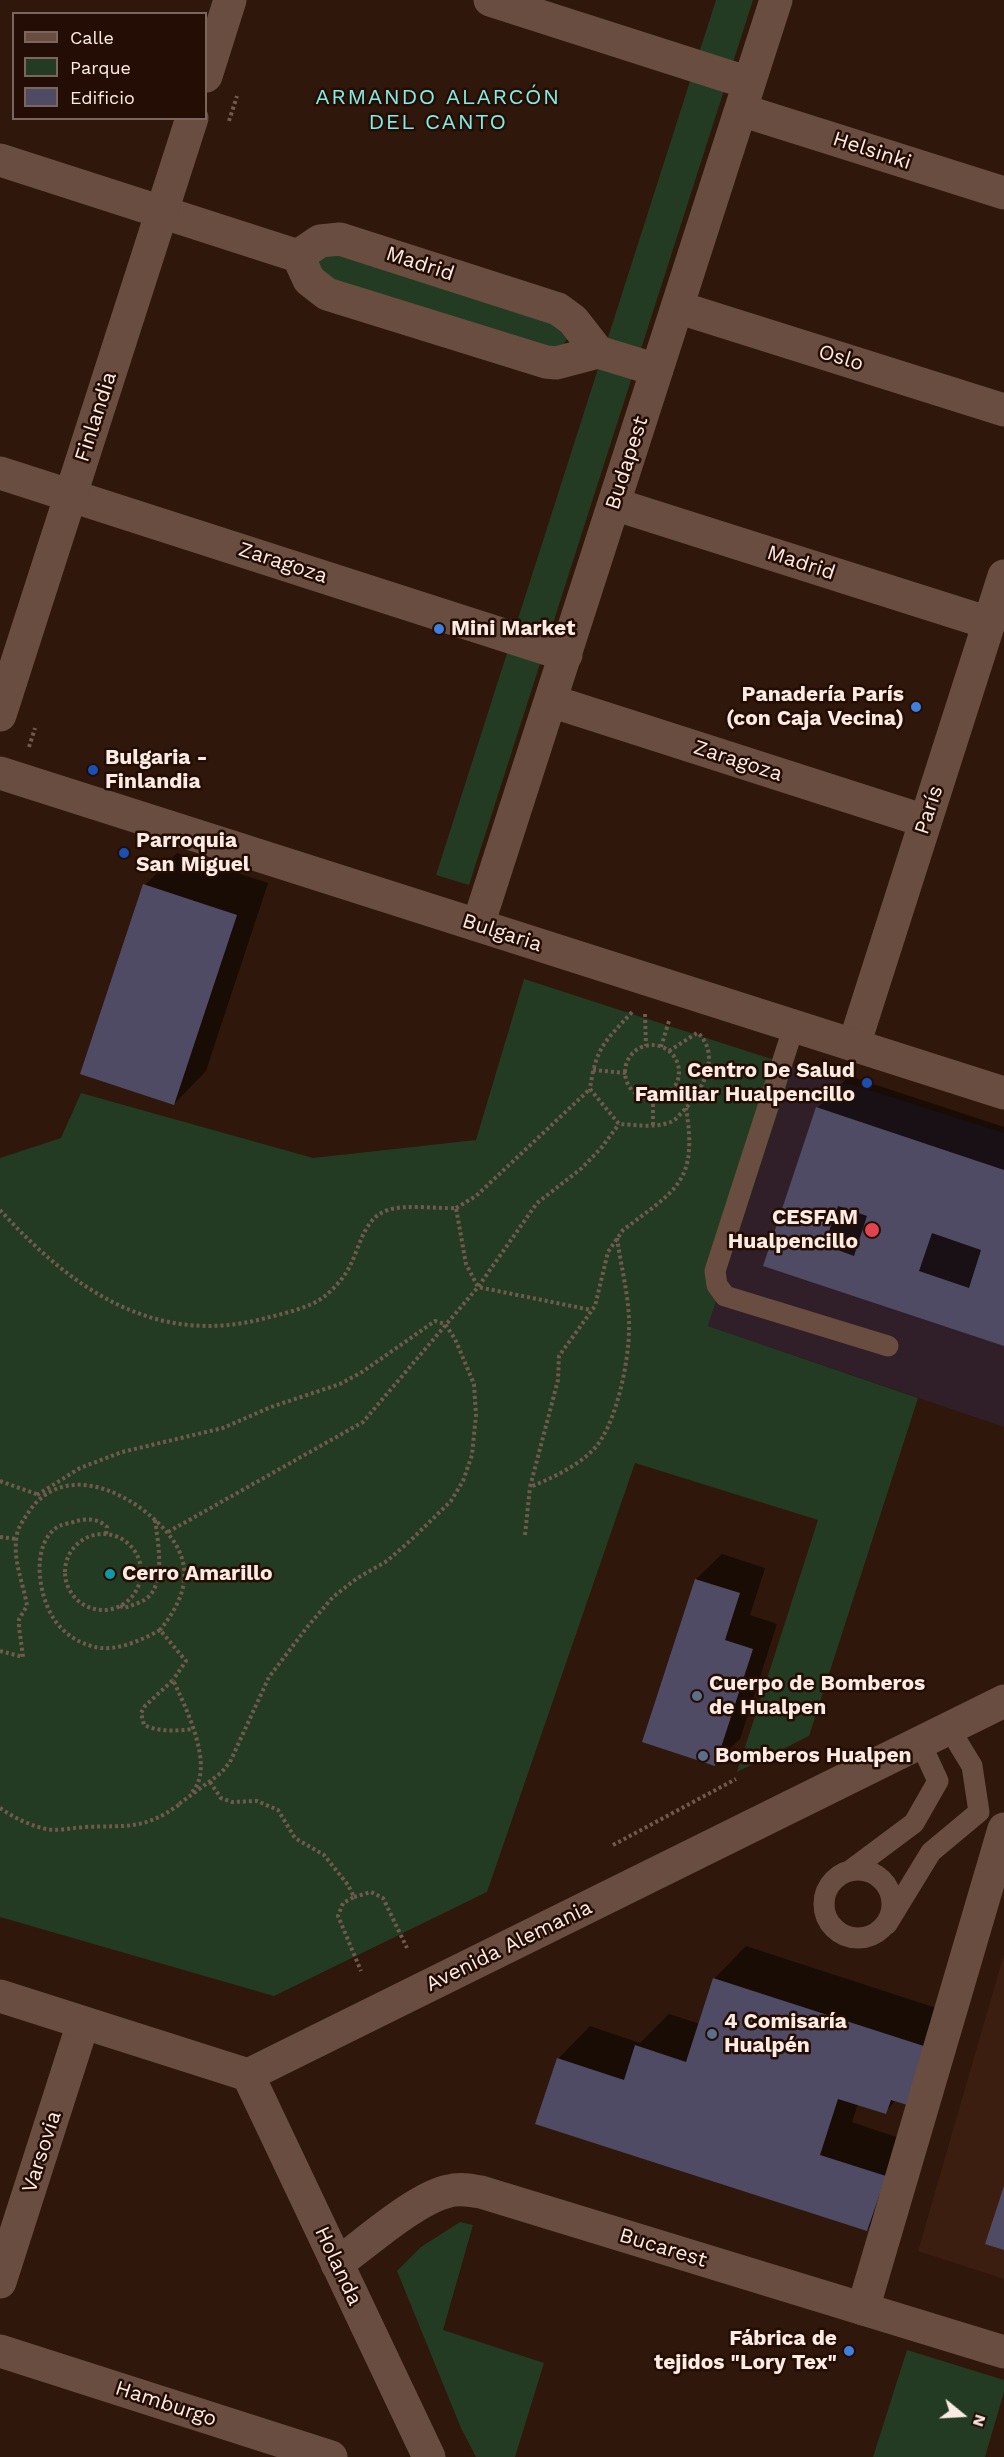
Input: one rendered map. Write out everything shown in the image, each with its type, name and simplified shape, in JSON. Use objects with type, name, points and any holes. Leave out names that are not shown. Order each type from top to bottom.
[{"type":"street","points":[[207,73],[230,0]]},
{"type":"street","name":"Helsinki","points":[[490,0],[1004,193]]},
{"type":"street","name":"Budapest","points":[[478,925],[776,0]]},
{"type":"street","name":"Finlandia","points":[[0,715],[191,120]]},
{"type":"street","points":[[0,160],[298,256],[309,280],[327,294],[546,362],[556,363],[598,352],[657,369]]},
{"type":"street","name":"Madrid","points":[[298,256],[320,241],[340,238],[558,309],[573,320],[598,352]]},
{"type":"street","name":"Oslo","points":[[677,307],[1004,410]]},
{"type":"street","name":"Zaragoza","points":[[0,473],[566,655]]},
{"type":"street","name":"Madrid","points":[[614,504],[989,623]]},
{"type":"street","name":"París","points":[[854,1045],[1004,576]]},
{"type":"street","name":"Zaragoza","points":[[551,700],[925,821]]},
{"type":"street","name":"Bulgaria","points":[[0,773],[1004,1093]]},
{"type":"street","name":"Avenida Alemania","points":[[248,2075],[1004,1701]]},
{"type":"street","points":[[863,2309],[1004,1829]]},
{"type":"street","points":[[0,1996],[248,2075]]},
{"type":"street","name":"Varsovia","points":[[0,2282],[11,2210],[83,2023]]},
{"type":"street","name":"Holanda","points":[[248,2075],[429,2457]]},
{"type":"street","name":"Bucarest","points":[[337,2264],[423,2201],[450,2190],[466,2189],[1004,2352]]},
{"type":"street","name":"Hamburgo","points":[[0,2351],[331,2457]]},
{"type":"lane","points":[[794,1026],[715,1271],[717,1285],[725,1296],[888,1346]]},
{"type":"lane","points":[[935,1735],[972,1766],[979,1812],[931,1852],[887,1924],[879,1933],[863,1939],[845,1936],[830,1925],[825,1914],[826,1891],[840,1875],[851,1870],[914,1823],[938,1781],[935,1735]]},
{"type":"lane","points":[[851,1870],[868,1871],[886,1884],[893,1907],[887,1924]]},
{"type":"path","points":[[669,1051],[699,1034],[710,999]]},
{"type":"path","points":[[0,1210],[44,1256],[96,1293],[139,1314],[178,1326],[215,1327],[253,1322],[294,1311],[324,1297],[351,1266],[364,1231],[374,1218],[387,1210],[456,1208],[476,1196],[590,1089],[593,1070],[605,1038],[633,1011],[655,1015]]},
{"type":"path","points":[[645,1012],[646,1046]]},
{"type":"path","points":[[662,1047],[668,1018],[676,1021]]},
{"type":"path","points":[[590,1089],[619,1124],[653,1125],[672,1122],[701,1091],[706,1074],[708,1056],[705,1040],[690,1029]]},
{"type":"path","points":[[646,1046],[662,1047],[669,1051],[679,1067],[677,1084],[666,1096],[653,1099],[634,1093],[626,1073],[629,1059],[635,1052],[646,1046]]},
{"type":"path","points":[[593,1070],[626,1073]]},
{"type":"path","points":[[653,1099],[653,1125]]},
{"type":"path","points":[[525,1535],[530,1487],[558,1380],[558,1356],[591,1310],[602,1283],[608,1252],[617,1238],[623,1230],[672,1192],[681,1179],[690,1155],[691,1139],[686,1108]]},
{"type":"path","points":[[168,1532],[363,1422],[478,1287],[537,1203],[582,1168],[619,1124]]},
{"type":"path","points":[[456,1208],[466,1264],[478,1287]]},
{"type":"path","points":[[530,1487],[559,1474],[592,1452],[602,1440],[612,1416],[624,1368],[629,1328],[617,1238]]},
{"type":"path","points":[[478,1287],[591,1310]]},
{"type":"path","points":[[0,1651],[23,1657],[19,1619],[27,1606],[15,1557],[22,1521],[40,1496],[80,1468],[122,1452],[224,1428],[271,1407],[340,1384],[362,1372],[435,1321],[445,1324],[455,1339],[474,1384],[476,1415],[472,1455],[463,1481],[451,1501],[411,1540],[387,1561],[356,1579],[333,1597],[270,1677],[230,1762],[210,1782],[179,1804]]},
{"type":"path","points":[[0,1481],[40,1496],[67,1485],[90,1485],[128,1498],[168,1532],[182,1553],[184,1585],[175,1611],[160,1630],[123,1645],[95,1647],[65,1632],[53,1618],[40,1583],[40,1560],[45,1541],[59,1526],[86,1518],[107,1527],[106,1534]]},
{"type":"path","points":[[120,1606],[125,1608],[147,1598],[155,1588],[158,1572],[155,1520]]},
{"type":"path","points":[[106,1534],[129,1545],[140,1567],[135,1592],[120,1606],[104,1610],[81,1604],[72,1595],[65,1573],[72,1550],[81,1541],[106,1534]]},
{"type":"path","points":[[0,1537],[17,1539]]},
{"type":"path","points":[[160,1630],[186,1661],[173,1680],[145,1706],[140,1719],[144,1725],[151,1728],[176,1731],[193,1729]]},
{"type":"path","points":[[0,1808],[20,1820],[55,1830],[84,1827],[128,1828],[167,1814],[197,1787],[201,1767],[200,1748],[173,1680]]},
{"type":"path","points":[[613,1845],[736,1779]]},
{"type":"path","points":[[210,1782],[221,1798],[232,1802],[257,1801],[278,1810],[295,1838],[324,1855],[348,1885],[354,1897]]},
{"type":"path","points":[[361,1971],[339,1916],[343,1903],[354,1897],[371,1892],[383,1898],[407,1948]]},
{"type":"shaded area","name":"CESFAM Hualpencillo","points":[[793,1066],[1004,1133],[1004,1427],[708,1326]]},
{"type":"shaded area","points":[[1004,1954],[1004,2279],[918,2251]]},
{"type":"green space","points":[[716,0],[753,0],[469,885],[436,875]]},
{"type":"green space","points":[[328,249],[557,318],[568,337],[562,347],[556,350],[321,276],[316,255]]},
{"type":"green space","name":"Cerro Amarillo","points":[[524,979],[793,1066],[708,1326],[918,1398],[809,1736],[737,1772],[818,1520],[635,1463],[487,1892],[274,1996],[0,1917],[0,1158],[61,1138],[81,1093],[313,1158],[476,1140]]},
{"type":"green space","points":[[460,2222],[473,2225],[443,2330],[544,2363],[515,2457],[476,2457],[461,2428],[397,2271],[421,2247]]},
{"type":"green space","points":[[907,2350],[1004,2380],[1004,2392],[985,2457],[873,2457]]},
{"type":"building","points":[[143,884],[237,915],[174,1105],[80,1074]]},
{"type":"building","points":[[816,1107],[1004,1170],[1004,1346],[763,1266]],"holes":[[[838,1206],[867,1216],[854,1256],[824,1245]],[[932,1233],[981,1250],[969,1288],[919,1271]]]},
{"type":"building","name":"Cuerpo de Bomberos de Hualpen","points":[[695,1579],[740,1593],[725,1640],[753,1649],[715,1766],[642,1742]]},
{"type":"building","points":[[713,1978],[933,2049],[914,2107],[891,2100],[886,2114],[838,2099],[820,2155],[886,2176],[867,2231],[535,2124],[557,2058],[624,2080],[635,2045],[686,2062]]},
{"type":"building","points":[[1004,2186],[1004,2250],[985,2244]]},
{"type":"place","name":"Mini Market","points":[[439,629]]},
{"type":"place","name":"Panadería París (con Caja Vecina)","points":[[916,707]]},
{"type":"place","name":"Bulgaria - Finlandia","points":[[93,770]]},
{"type":"place","name":"Parroquia San Miguel","points":[[124,853]]},
{"type":"place","name":"Centro De Salud Familiar Hualpencillo","points":[[867,1083]]},
{"type":"place","name":"CESFAM Hualpencillo","points":[[872,1230]]},
{"type":"place","name":"Cerro Amarillo","points":[[110,1574]]},
{"type":"place","name":"Cuerpo de Bomberos de Hualpen","points":[[697,1696]]},
{"type":"place","name":"Bomberos Hualpen","points":[[703,1756]]},
{"type":"place","name":"4 Comisaría Hualpén","points":[[712,2034]]},
{"type":"place","name":"Fábrica de tejidos \"Lory Tex\"","points":[[849,2351]]},
{"type":"district","name":"ARMANDO ALARCÓN DEL CANTO","points":[[438,110]]}]
